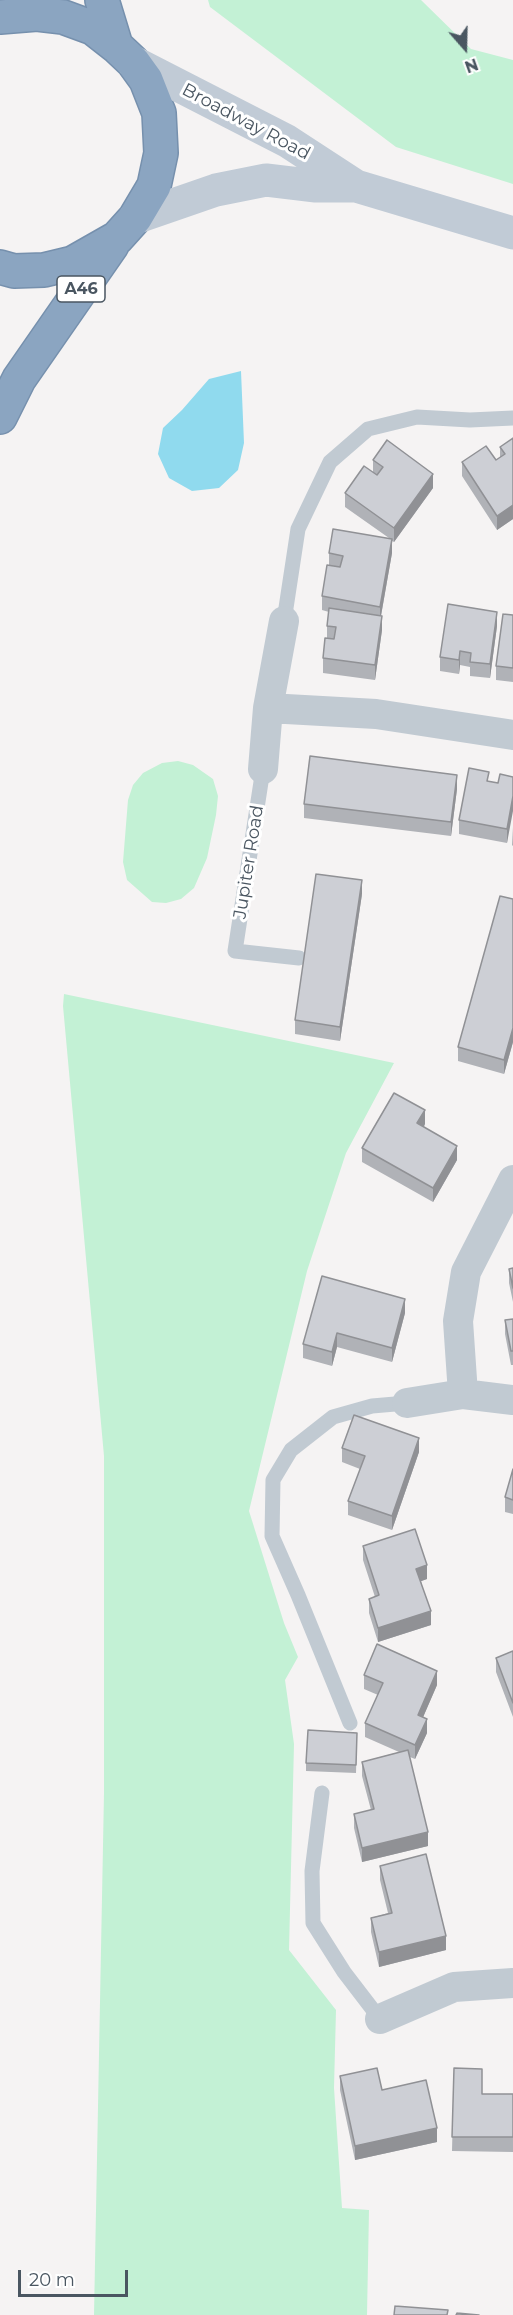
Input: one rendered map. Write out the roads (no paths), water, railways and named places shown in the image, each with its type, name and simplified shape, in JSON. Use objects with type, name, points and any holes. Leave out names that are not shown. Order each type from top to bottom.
[{"type":"highway","points":[[102,0],[124,54]]},
{"type":"highway","points":[[0,17],[38,14],[63,17],[93,28],[124,54],[146,80],[159,113],[162,153],[154,186],[126,228],[73,263],[44,270],[14,271],[0,267]]},
{"type":"highway","name":"A46","points":[[0,417],[19,379],[126,228]]},
{"type":"street","name":"Broadway Road","points":[[124,54],[287,141],[356,186],[513,233]]},
{"type":"street","name":"Broadway Road","points":[[126,228],[216,190],[266,180],[316,186],[356,186]]},
{"type":"street","name":"Jupiter Road","points":[[263,770],[268,708],[284,621]]},
{"type":"street","points":[[268,708],[376,714],[513,735]]},
{"type":"street","points":[[463,1394],[458,1321],[466,1272],[513,1180]]},
{"type":"street","points":[[407,1403],[463,1394],[513,1400]]},
{"type":"street","points":[[380,2019],[454,1987],[513,1983]]},
{"type":"lane","points":[[284,621],[298,529],[330,462],[368,429],[417,417],[470,420],[513,417]]},
{"type":"lane","name":"Jupiter Road","points":[[263,770],[236,951],[299,958]]},
{"type":"lane","points":[[350,1724],[272,1536],[273,1480],[291,1450],[333,1417],[372,1406],[407,1403]]},
{"type":"lane","points":[[322,1793],[312,1871],[313,1923],[344,1972],[380,2019]]},
{"type":"water","points":[[241,371],[244,443],[238,470],[219,488],[192,491],[169,478],[158,454],[163,428],[209,379]]}]
